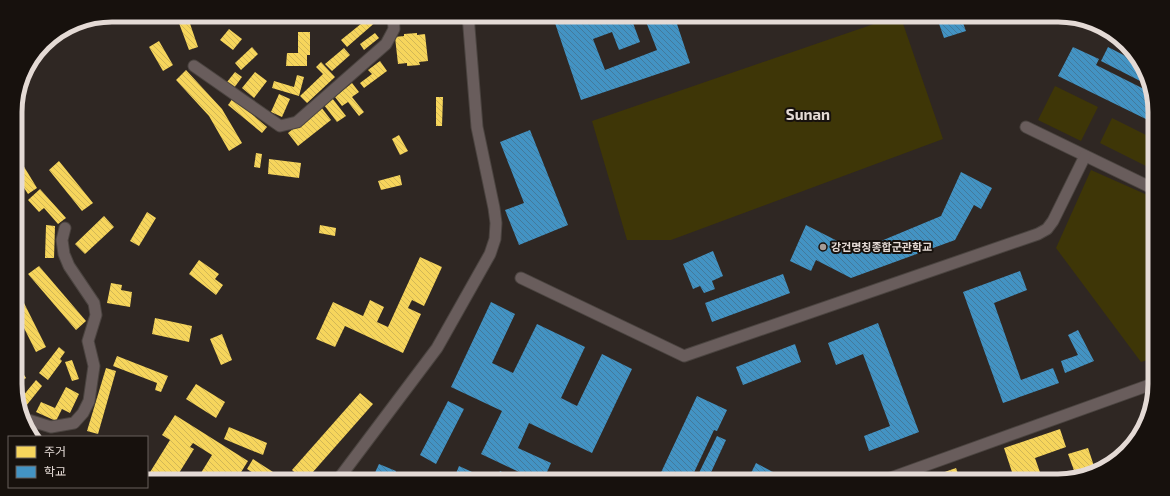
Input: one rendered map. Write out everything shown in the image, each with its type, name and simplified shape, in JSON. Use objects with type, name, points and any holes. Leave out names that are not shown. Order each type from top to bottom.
[{"type":"street","points":[[194,66],[280,126],[298,122],[386,44],[394,29],[394,22]]},
{"type":"street","points":[[342,474],[436,348],[490,254],[495,240],[496,223],[494,208],[477,127],[469,22]]},
{"type":"street","points":[[1026,127],[1148,186]]},
{"type":"street","points":[[521,278],[684,356],[1038,234],[1047,229],[1053,221],[1085,156]]},
{"type":"street","points":[[30,421],[51,427],[74,424],[83,413],[89,401],[94,366],[88,341],[96,315],[94,303],[69,266],[64,254],[62,240],[65,228]]},
{"type":"street","points":[[902,474],[1148,386]]},
{"type":"shaded area","points":[[880,22],[902,22],[943,139],[671,240],[627,240],[592,121]]},
{"type":"shaded area","points":[[1055,86],[1098,107],[1081,141],[1038,120]]},
{"type":"shaded area","points":[[1112,118],[1148,136],[1148,167],[1100,143]]},
{"type":"shaded area","points":[[1091,170],[1148,195],[1148,360],[1141,362],[1056,248]]},
{"type":"building: 주거","points":[[179,22],[189,22],[198,47],[189,50]]},
{"type":"building: 주거","points":[[363,22],[376,22],[347,47],[341,40]]},
{"type":"building: 주거","points":[[229,29],[242,39],[233,50],[220,40]]},
{"type":"building: 주거","points":[[298,32],[310,32],[310,55],[307,55],[307,66],[286,66],[287,53],[298,53]]},
{"type":"building: 주거","points":[[375,33],[379,38],[364,50],[360,44]]},
{"type":"building: 주거","points":[[417,33],[417,35],[425,34],[428,61],[419,62],[420,65],[407,66],[407,63],[398,64],[395,37],[404,36],[404,34]]},
{"type":"building: 주거","points":[[159,41],[173,65],[163,71],[149,47]]},
{"type":"building: 주거","points":[[252,47],[258,54],[241,70],[235,63]]},
{"type":"building: 주거","points":[[344,48],[350,55],[332,71],[325,64]]},
{"type":"building: 주거","points":[[380,61],[387,71],[364,88],[360,83],[372,74],[368,70]]},
{"type":"building: 주거","points":[[321,62],[335,77],[307,103],[300,96],[323,74],[316,67]]},
{"type":"building: 주거","points":[[186,70],[222,109],[242,143],[229,151],[209,116],[176,80]]},
{"type":"building: 주거","points":[[235,72],[242,77],[234,88],[227,82]]},
{"type":"building: 주거","points":[[255,72],[267,81],[254,98],[242,88]]},
{"type":"building: 주거","points":[[297,75],[304,77],[299,96],[272,88],[274,81],[294,87]]},
{"type":"building: 주거","points":[[352,83],[359,92],[352,97],[364,112],[359,116],[348,102],[342,106],[335,97]]},
{"type":"building: 주거","points":[[279,94],[290,99],[282,117],[271,112]]},
{"type":"building: 주거","points":[[436,97],[443,97],[442,126],[436,126]]},
{"type":"building: 주거","points":[[233,98],[267,127],[262,133],[228,105]]},
{"type":"building: 주거","points":[[332,98],[346,116],[337,122],[324,105]]},
{"type":"building: 주거","points":[[321,107],[331,120],[298,146],[288,133]]},
{"type":"building: 주거","points":[[399,135],[408,151],[400,155],[392,139]]},
{"type":"building: 주거","points":[[256,153],[262,154],[260,168],[254,167]]},
{"type":"building: 주거","points":[[269,159],[301,163],[299,178],[268,174]]},
{"type":"building: 주거","points":[[59,161],[93,203],[82,211],[49,170]]},
{"type":"building: 주거","points":[[22,166],[37,188],[28,194],[22,185]]},
{"type":"building: 주거","points":[[400,175],[402,185],[381,190],[378,181]]},
{"type":"building: 주거","points":[[40,189],[66,218],[58,224],[44,208],[39,212],[28,200]]},
{"type":"building: 주거","points":[[147,212],[156,218],[139,246],[130,241]]},
{"type":"building: 주거","points":[[104,216],[114,227],[85,254],[75,244]]},
{"type":"building: 주거","points":[[46,225],[55,226],[54,258],[45,258]]},
{"type":"building: 주거","points":[[320,225],[336,228],[335,236],[319,233]]},
{"type":"building: 주거","points":[[420,257],[442,267],[424,306],[412,300],[408,308],[421,314],[403,353],[345,326],[335,347],[316,339],[333,302],[363,316],[370,300],[384,307],[377,322],[388,327]]},
{"type":"building: 주거","points":[[199,260],[219,274],[215,279],[223,285],[216,295],[189,274]]},
{"type":"building: 주거","points":[[39,266],[86,321],[76,330],[28,274]]},
{"type":"building: 주거","points":[[111,283],[122,285],[121,290],[132,292],[130,307],[107,303]]},
{"type":"building: 주거","points":[[22,299],[46,347],[36,352],[22,324]]},
{"type":"building: 주거","points":[[155,318],[192,326],[189,342],[152,334]]},
{"type":"building: 주거","points":[[222,334],[232,360],[221,365],[210,339]]},
{"type":"building: 주거","points":[[59,347],[65,352],[60,359],[62,361],[48,380],[39,373]]},
{"type":"building: 주거","points":[[117,356],[168,376],[161,392],[155,390],[157,383],[113,366]]},
{"type":"building: 주거","points":[[72,360],[79,379],[72,381],[65,362]]},
{"type":"building: 주거","points":[[106,368],[116,371],[98,434],[87,431]]},
{"type":"building: 주거","points":[[22,372],[26,378],[22,381]]},
{"type":"building: 주거","points":[[36,380],[42,386],[25,407],[23,396]]},
{"type":"building: 주거","points":[[196,384],[225,402],[216,418],[186,399]]},
{"type":"building: 주거","points":[[66,387],[79,394],[70,413],[62,409],[56,421],[36,412],[41,402],[55,408]]},
{"type":"building: 주거","points":[[360,393],[373,404],[311,474],[297,474],[292,470]]},
{"type":"building: 주거","points":[[175,415],[248,461],[240,474],[233,474],[230,472],[229,474],[200,474],[212,455],[193,443],[190,447],[194,449],[178,474],[149,474],[170,440],[162,435]]},
{"type":"building: 주거","points":[[229,427],[267,443],[263,455],[224,439]]},
{"type":"building: 주거","points":[[1060,429],[1066,447],[1035,458],[1041,474],[1013,474],[1004,448]]},
{"type":"building: 주거","points":[[1088,448],[1094,466],[1075,472],[1068,454]]},
{"type":"building: 주거","points":[[253,459],[276,474],[255,474],[247,469]]},
{"type":"building: 주거","points":[[956,468],[958,474],[939,474]]},
{"type":"building: 학교","points":[[636,22],[633,23],[640,42],[619,50],[612,32],[593,39],[605,70],[657,50],[646,22],[676,22],[690,63],[581,100],[555,23]]},
{"type":"building: 학교","points":[[938,22],[963,22],[966,31],[944,38]]},
{"type":"building: 학교","points":[[1073,47],[1099,59],[1096,65],[1145,90],[1148,120],[1058,76]]},
{"type":"building: 학교","points":[[1108,47],[1130,58],[1136,67],[1143,82],[1101,61]]},
{"type":"building: 학교","points":[[530,130],[568,225],[519,245],[505,210],[524,203],[500,142]]},
{"type":"building: 학교","points":[[961,172],[992,188],[981,209],[974,205],[955,240],[851,278],[816,260],[811,271],[790,261],[806,225],[857,251],[941,216]]},
{"type":"building: 학교","points":[[713,251],[723,276],[712,281],[715,289],[704,293],[700,286],[693,289],[683,264]]},
{"type":"building: 학교","points":[[1020,271],[1027,290],[994,303],[1021,380],[1053,368],[1059,383],[1003,403],[963,292]]},
{"type":"building: 학교","points":[[783,274],[790,293],[712,322],[705,303]]},
{"type":"building: 학교","points":[[491,302],[515,314],[492,363],[513,373],[537,324],[585,347],[561,398],[577,406],[602,354],[632,369],[592,453],[529,423],[518,448],[551,463],[546,474],[523,474],[481,454],[502,411],[451,387]]},
{"type":"building: 학교","points":[[878,323],[919,432],[869,451],[864,436],[890,426],[863,354],[836,365],[828,343]]},
{"type":"building: 학교","points":[[1078,330],[1094,361],[1065,373],[1061,361],[1078,355],[1068,335]]},
{"type":"building: 학교","points":[[795,344],[801,362],[743,385],[736,367]]},
{"type":"building: 학교","points":[[697,396],[727,410],[717,431],[714,430],[693,474],[660,474]]},
{"type":"building: 학교","points":[[448,401],[464,409],[436,464],[420,455]]},
{"type":"building: 학교","points":[[717,436],[726,440],[710,474],[698,474]]},
{"type":"building: 학교","points":[[756,463],[773,472],[772,474],[750,474]]},
{"type":"building: 학교","points":[[379,464],[396,471],[395,474],[374,474]]},
{"type":"building: 학교","points":[[459,466],[477,474],[456,474]]},
{"type":"building: 학교","points":[[500,471],[507,474],[498,474]]},
{"type":"place","name":"강건명칭종합군관학교","points":[[823,247]]},
{"type":"district","name":"Sunan","points":[[808,115]]}]
